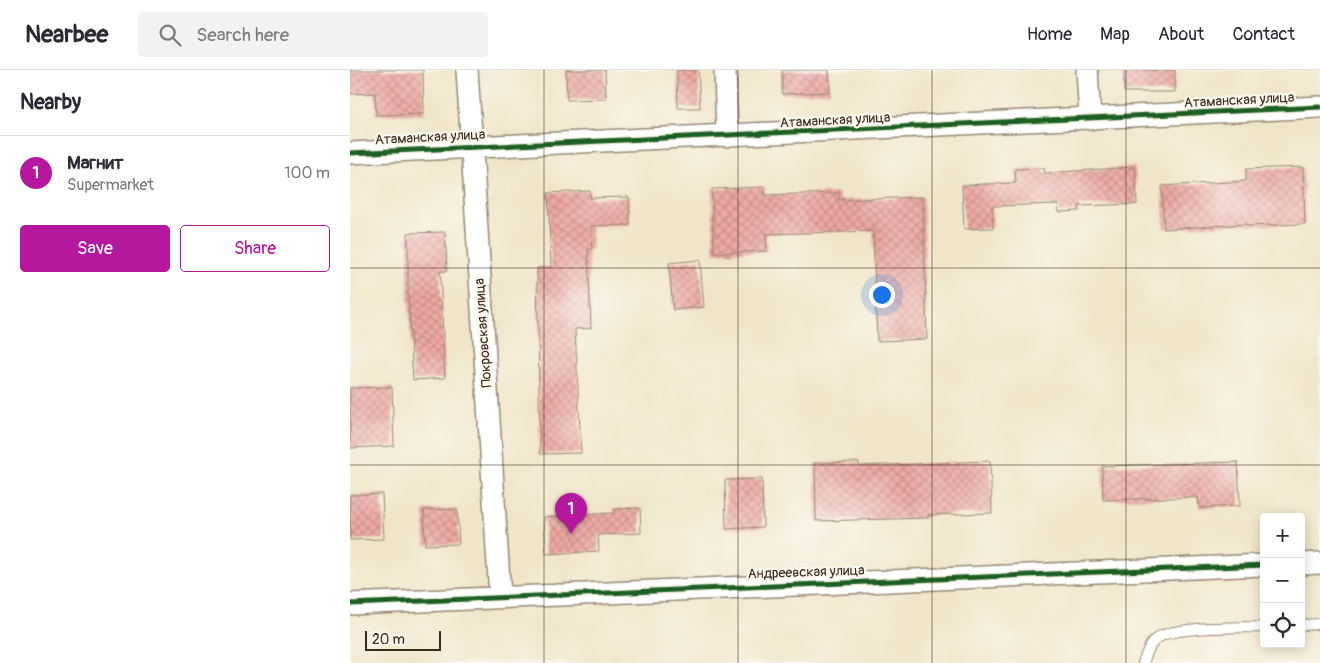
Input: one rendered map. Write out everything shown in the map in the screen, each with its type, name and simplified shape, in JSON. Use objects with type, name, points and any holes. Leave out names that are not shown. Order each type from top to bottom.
[{"type":"street","name":"Покровская улица","points":[[467,70],[500,596]]},
{"type":"street","points":[[724,70],[727,136]]},
{"type":"street","points":[[1087,70],[1090,119]]},
{"type":"street","name":"Атаманская улица","points":[[350,153],[1320,107]]},
{"type":"street","points":[[1305,564],[1320,563]]},
{"type":"street","name":"Андреевская улица","points":[[350,604],[500,596],[1260,565]]},
{"type":"lane","points":[[1305,625],[1320,624]]},
{"type":"lane","points":[[1143,663],[1148,647],[1158,638],[1174,632],[1260,627]]},
{"type":"building","points":[[350,70],[423,70],[424,114],[376,115],[375,93],[350,94]]},
{"type":"building","points":[[566,70],[605,70],[606,99],[567,100]]},
{"type":"building","points":[[677,70],[698,70],[700,108],[678,108]]},
{"type":"building","points":[[782,70],[829,70],[830,92],[782,94]]},
{"type":"building","points":[[1124,70],[1175,70],[1175,92],[1124,92]]},
{"type":"building","points":[[1135,167],[1137,204],[1079,206],[1079,211],[1059,212],[1058,204],[992,206],[993,228],[964,229],[962,185],[1016,183],[1015,169],[1044,168],[1045,173]]},
{"type":"building","points":[[1303,167],[1305,224],[1247,226],[1247,224],[1164,229],[1162,186],[1246,181],[1246,169]]},
{"type":"building","points":[[765,187],[765,195],[839,193],[839,200],[923,197],[927,339],[877,341],[873,231],[766,234],[767,251],[714,253],[712,189]]},
{"type":"building","points":[[590,191],[590,198],[629,197],[630,225],[591,226],[592,249],[588,249],[591,328],[575,329],[581,453],[540,454],[537,268],[551,267],[548,193]]},
{"type":"building","points":[[445,232],[447,271],[440,271],[445,378],[413,380],[408,295],[408,233]]},
{"type":"building","points":[[700,260],[704,307],[673,310],[669,263]]},
{"type":"building","points":[[392,387],[394,446],[350,448],[350,388]]},
{"type":"building","points":[[990,461],[992,513],[928,515],[928,518],[816,521],[815,463],[859,462],[859,466]]},
{"type":"building","points":[[1238,462],[1240,506],[1199,508],[1198,497],[1103,500],[1102,466]]},
{"type":"building","points":[[762,479],[763,527],[726,529],[725,480]]},
{"type":"building","points":[[382,494],[384,539],[350,540],[350,495]]},
{"type":"building","points":[[640,508],[641,533],[598,535],[599,551],[546,554],[544,517],[614,513],[614,509]]},
{"type":"building","points":[[457,509],[459,544],[425,545],[424,510]]},
{"type":"cycle path","points":[[350,153],[1320,107]]},
{"type":"cycle path","points":[[350,604],[1260,565]]},
{"type":"place","name":"Магнит","points":[[571,534]]}]
